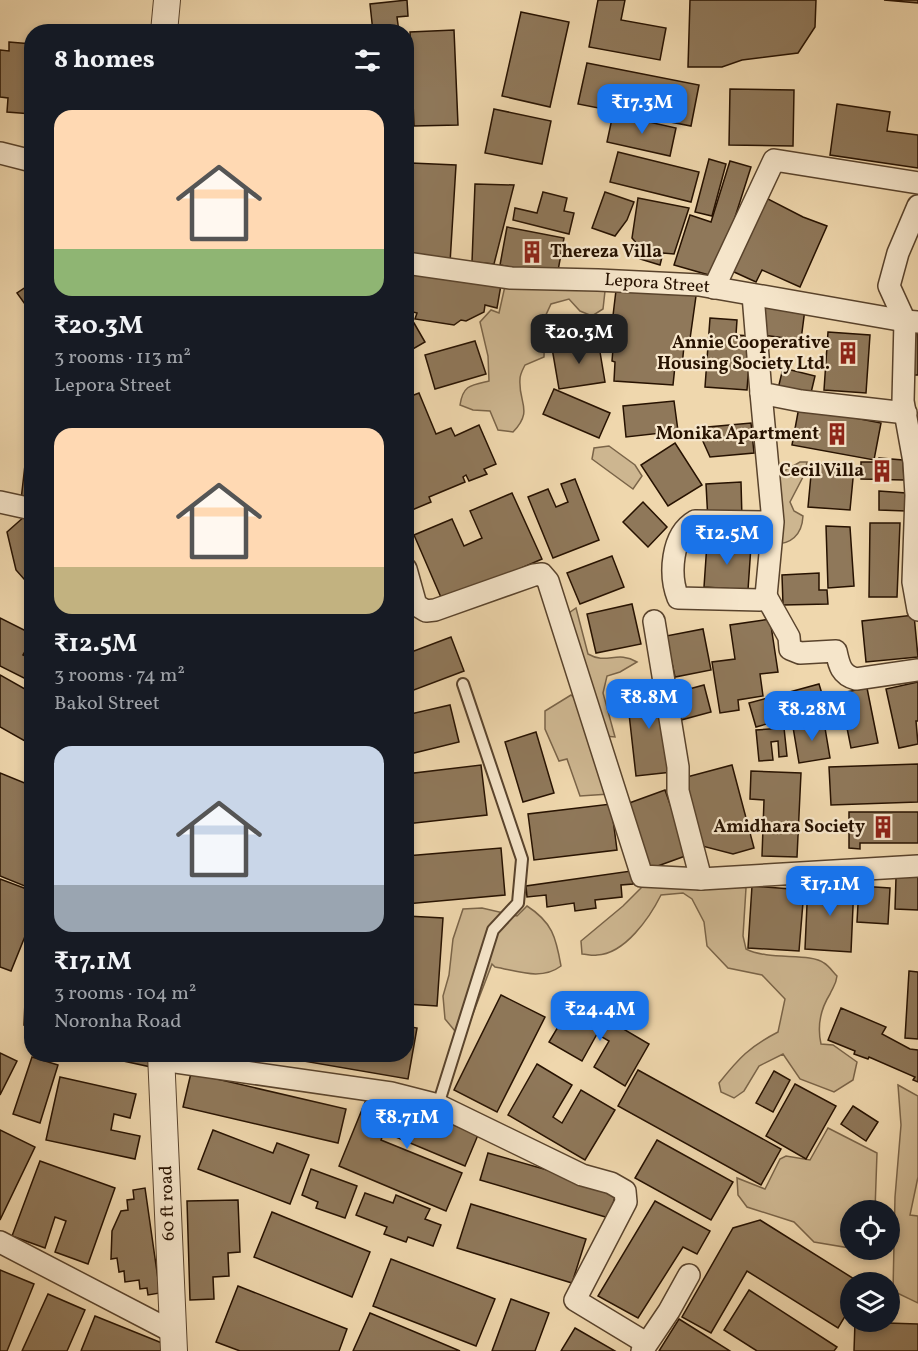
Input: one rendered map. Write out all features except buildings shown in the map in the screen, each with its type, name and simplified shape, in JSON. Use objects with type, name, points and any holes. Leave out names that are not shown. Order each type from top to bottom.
[{"type":"street","points":[[164,24],[166,0]]},
{"type":"street","points":[[0,153],[24,159]]},
{"type":"street","points":[[714,288],[774,160],[918,183]]},
{"type":"street","points":[[918,206],[898,253],[889,286],[912,322],[903,401],[916,462],[913,582],[918,610]]},
{"type":"street","name":"Lepora Street","points":[[414,264],[511,278],[699,285],[912,322]]},
{"type":"street","points":[[753,295],[773,522],[766,596],[789,637],[790,649],[800,653],[836,651],[840,669],[848,677],[856,679],[918,670]]},
{"type":"street","points":[[761,393],[801,401],[906,413]]},
{"type":"street","points":[[0,502],[24,507]]},
{"type":"street","points":[[766,596],[760,600],[678,598],[674,586],[676,545],[688,525],[695,521],[773,522]]},
{"type":"street","points":[[414,598],[416,605],[426,611],[435,610],[534,575],[542,574],[548,581],[642,876],[701,879],[768,877],[918,866]]},
{"type":"street","points":[[654,621],[678,767],[678,791],[701,879]]},
{"type":"street","name":"60 ft road","points":[[162,1062],[173,1341]]},
{"type":"street","points":[[194,1062],[392,1093],[438,1105],[582,1175],[611,1183],[625,1191],[626,1202],[575,1300],[644,1347],[669,1311],[689,1275]]},
{"type":"street","points":[[0,1242],[173,1341]]},
{"type":"lane","points":[[438,1105],[493,930],[518,903],[522,859],[463,684]]},
{"type":"shaded area","points":[[505,286],[597,288],[605,291],[603,309],[592,316],[580,311],[569,299],[551,304],[545,317],[544,357],[525,365],[520,375],[524,412],[523,418],[513,432],[498,430],[490,411],[473,410],[460,405],[463,393],[469,387],[489,381],[488,356],[480,322],[491,310],[499,313]]},
{"type":"shaded area","points":[[609,446],[635,465],[642,476],[633,489],[592,459],[594,448]]},
{"type":"shaded area","points":[[800,462],[807,462],[804,475],[790,502],[794,511],[803,516],[800,529],[790,541],[772,544],[763,483]]},
{"type":"shaded area","points":[[576,608],[588,654],[601,658],[624,657],[637,662],[620,672],[607,676],[603,693],[615,737],[605,736],[566,615]]},
{"type":"shaded area","points":[[571,695],[578,701],[609,794],[580,796],[567,759],[559,761],[545,729],[545,711]]},
{"type":"shaded area","points":[[645,884],[740,885],[746,888],[743,936],[746,949],[766,955],[818,960],[826,964],[837,976],[819,1024],[821,1044],[833,1045],[857,1062],[853,1080],[834,1092],[800,1079],[783,1054],[759,1066],[744,1091],[734,1098],[721,1092],[719,1083],[739,1060],[752,1048],[778,1032],[785,999],[762,975],[728,968],[707,946],[704,922],[692,899],[683,893],[661,895],[635,933],[617,948],[597,955],[582,954],[581,941]]},
{"type":"shaded area","points":[[527,906],[542,918],[552,931],[561,966],[553,971],[537,974],[495,967],[492,964],[469,1024],[455,1031],[445,1019],[443,996],[449,975],[453,939],[463,909],[482,908],[517,916]]},
{"type":"shaded area","points":[[898,1085],[918,1096],[918,1177],[910,1215],[918,1216],[918,1303],[900,1294],[900,1272],[893,1272],[894,1260],[900,1260],[900,1200],[895,1200],[901,1125]]},
{"type":"shaded area","points":[[828,1128],[877,1153],[875,1200],[840,1200],[840,1246],[814,1242],[794,1222],[747,1207],[738,1195],[737,1178],[765,1189],[780,1159],[786,1156],[810,1160]]},
{"type":"place","name":"Thereza Villa","points":[[532,252]]},
{"type":"place","name":"Annie Cooperative Housing Society Ltd.","points":[[848,353]]},
{"type":"place","name":"Monika Apartment","points":[[837,434]]},
{"type":"place","name":"Cecil Villa","points":[[882,471]]},
{"type":"place","name":"Amidhara Society","points":[[883,827]]}]
